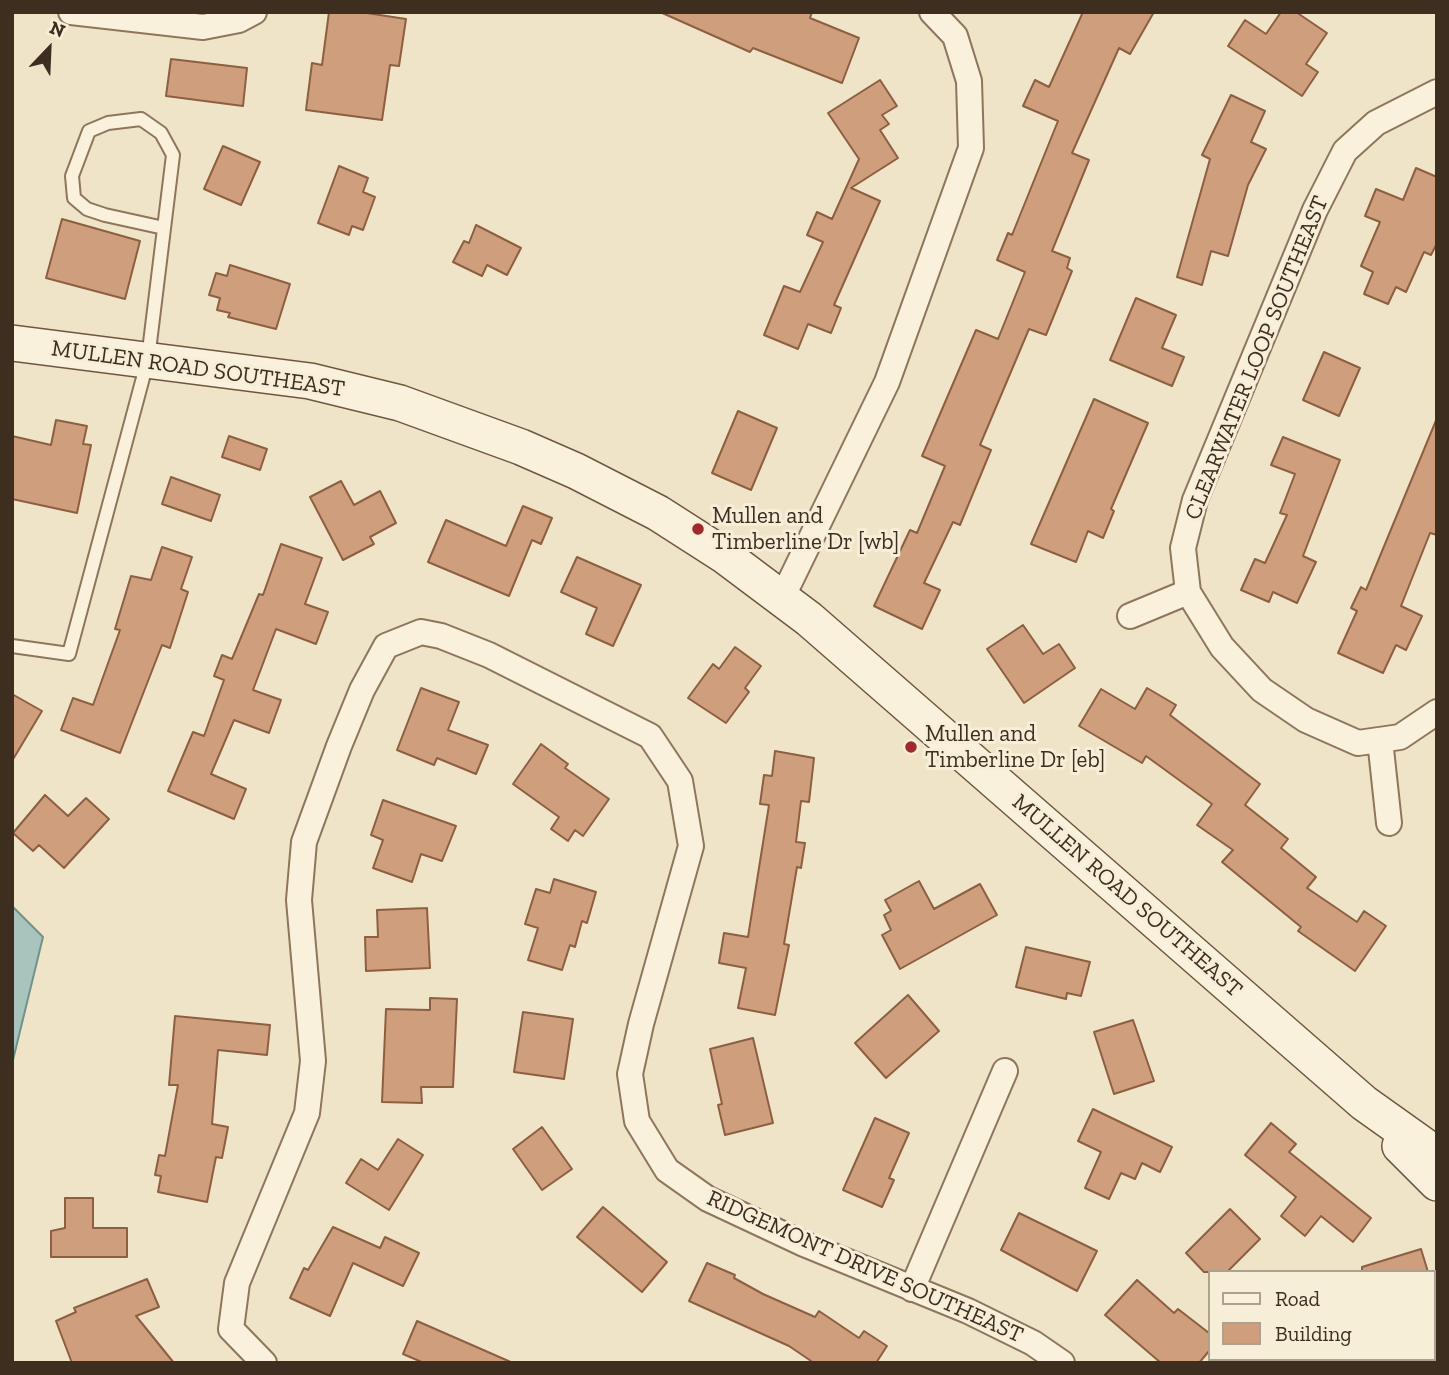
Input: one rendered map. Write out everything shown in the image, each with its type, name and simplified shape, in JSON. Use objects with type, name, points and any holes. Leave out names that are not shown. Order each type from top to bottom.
[{"type":"street","points":[[71,12],[203,27],[240,20],[254,12]]},
{"type":"street","points":[[782,598],[887,382],[971,148],[969,81],[956,36],[947,18]]},
{"type":"street","name":"CLEARWATER LOOP SOUTHEAST","points":[[1437,92],[1376,123],[1345,151],[1315,210],[1195,500],[1183,548],[1188,592],[1222,647],[1262,690],[1306,720],[1358,743],[1400,737],[1437,712]]},
{"type":"street","name":"MULLEN ROAD SOUTHEAST","points":[[12,343],[310,381],[400,403],[466,426],[576,471],[658,513],[782,598],[933,726],[1364,1103],[1437,1155]]},
{"type":"street","points":[[1130,617],[1188,592]]},
{"type":"street","name":"RIDGEMONT DRIVE SOUTHEAST","points":[[258,1357],[231,1329],[237,1283],[307,1114],[313,1060],[299,900],[304,842],[357,702],[386,646],[421,632],[441,636],[489,655],[650,736],[680,781],[691,846],[641,1024],[630,1074],[637,1121],[667,1170],[708,1199],[804,1244],[1022,1338],[1062,1363]]},
{"type":"street","points":[[1380,740],[1389,823]]},
{"type":"street","points":[[912,1289],[1005,1071]]},
{"type":"street","name":"MULLEN ROAD SOUTHEAST","points":[[1364,1103],[1413,1161],[1437,1184]]},
{"type":"lane","points":[[12,646],[69,654],[148,359],[173,155],[161,133],[141,119],[108,123],[89,131],[72,176],[74,198],[88,209],[105,215],[163,228]]},
{"type":"water","points":[[12,906],[43,937],[12,1064]]},
{"type":"building","points":[[329,12],[360,12],[406,19],[399,66],[390,65],[382,120],[306,110],[312,63],[322,65]]},
{"type":"building","points":[[660,12],[812,12],[810,18],[859,38],[842,83],[753,48],[750,52]]},
{"type":"building","points":[[1083,12],[1154,12],[1130,54],[1119,48],[1072,153],[1089,160],[1052,251],[1070,258],[1067,268],[1072,271],[1046,335],[1029,329],[980,445],[991,450],[960,525],[953,522],[924,583],[940,590],[922,629],[874,606],[910,530],[917,533],[945,466],[922,456],[976,330],[998,339],[1025,272],[997,260],[1008,233],[1012,235],[1058,121],[1023,106],[1035,80],[1049,87]]},
{"type":"building","points":[[1281,12],[1296,12],[1327,33],[1306,64],[1318,72],[1302,96],[1228,46],[1245,20],[1266,34]]},
{"type":"building","points":[[171,59],[247,68],[243,106],[166,96]]},
{"type":"building","points":[[880,80],[897,106],[882,115],[889,124],[880,130],[898,158],[851,188],[880,201],[834,305],[841,308],[831,333],[808,324],[798,349],[764,335],[784,286],[800,292],[823,242],[807,235],[817,212],[832,219],[859,159],[828,113]]},
{"type":"building","points":[[1231,95],[1265,111],[1251,142],[1266,149],[1248,185],[1228,256],[1211,251],[1202,285],[1177,277],[1210,159],[1202,155]]},
{"type":"building","points":[[223,146],[260,162],[241,205],[204,189]]},
{"type":"building","points":[[339,166],[368,178],[363,192],[375,197],[363,230],[352,226],[349,235],[318,223]]},
{"type":"building","points":[[1416,168],[1437,177],[1437,243],[1431,255],[1424,252],[1406,292],[1396,287],[1388,304],[1364,294],[1373,272],[1361,266],[1380,222],[1365,216],[1376,189],[1403,200]]},
{"type":"building","points":[[62,219],[140,241],[125,299],[46,278]]},
{"type":"building","points":[[476,225],[521,248],[507,275],[487,265],[482,276],[453,262],[464,241],[469,243]]},
{"type":"building","points":[[230,265],[290,284],[276,329],[228,317],[230,313],[217,310],[220,298],[209,295],[216,273],[227,276]]},
{"type":"building","points":[[1136,298],[1176,315],[1162,348],[1184,357],[1172,386],[1110,360]]},
{"type":"building","points":[[1324,352],[1360,368],[1339,416],[1303,400]]},
{"type":"building","points":[[1094,399],[1148,423],[1111,509],[1114,511],[1103,538],[1088,531],[1076,562],[1031,544]]},
{"type":"building","points":[[738,411],[777,428],[751,490],[712,473]]},
{"type":"building","points":[[1437,418],[1437,535],[1430,533],[1401,606],[1422,616],[1406,650],[1396,645],[1383,673],[1338,653],[1357,611],[1351,608],[1361,587],[1366,590]]},
{"type":"building","points":[[56,420],[87,426],[83,444],[91,445],[77,513],[12,499],[12,436],[51,445]]},
{"type":"building","points":[[229,436],[267,449],[260,470],[222,457]]},
{"type":"building","points":[[1283,437],[1340,460],[1303,556],[1316,562],[1297,603],[1273,592],[1269,602],[1241,590],[1255,559],[1265,563],[1287,515],[1280,513],[1295,474],[1271,465]]},
{"type":"building","points":[[171,477],[220,495],[211,521],[162,504]]},
{"type":"building","points":[[341,481],[354,505],[380,491],[396,523],[370,537],[374,544],[343,560],[310,497]]},
{"type":"building","points":[[523,506],[552,518],[541,544],[532,540],[509,596],[428,562],[446,520],[506,546]]},
{"type":"building","points":[[281,544],[322,558],[305,604],[328,612],[316,644],[276,629],[253,690],[281,700],[269,733],[234,720],[211,774],[246,789],[234,819],[168,791],[193,732],[204,736],[224,680],[214,676],[222,655],[232,659],[259,594],[263,595]]},
{"type":"building","points":[[162,547],[192,557],[181,589],[188,592],[170,648],[162,645],[120,753],[61,730],[73,698],[93,705],[120,630],[115,629],[131,576],[151,580]]},
{"type":"building","points":[[577,557],[641,585],[613,646],[586,634],[597,608],[561,592]]},
{"type":"building","points":[[1023,625],[1043,654],[1059,644],[1075,668],[1024,703],[987,649]]},
{"type":"building","points":[[735,647],[761,666],[745,688],[749,692],[726,723],[688,698],[713,664],[719,669]]},
{"type":"building","points":[[421,688],[459,702],[448,730],[488,745],[476,774],[437,758],[434,765],[397,750]]},
{"type":"building","points":[[1147,688],[1176,705],[1170,715],[1260,784],[1245,805],[1288,839],[1281,848],[1316,877],[1307,888],[1357,922],[1364,911],[1386,926],[1355,971],[1298,931],[1301,927],[1222,862],[1233,850],[1197,825],[1212,804],[1146,756],[1142,763],[1079,726],[1101,689],[1135,709]]},
{"type":"building","points":[[12,694],[42,711],[12,761]]},
{"type":"building","points":[[541,744],[568,764],[565,768],[609,799],[583,836],[575,830],[568,841],[551,829],[559,817],[513,784]]},
{"type":"building","points":[[775,751],[814,758],[809,802],[801,801],[796,842],[805,843],[801,868],[797,867],[784,944],[789,945],[775,1015],[738,1008],[746,968],[719,963],[724,933],[748,937],[769,805],[760,804],[764,775],[772,776]]},
{"type":"building","points":[[45,795],[68,816],[86,798],[109,819],[64,868],[39,845],[33,851],[13,833]]},
{"type":"building","points":[[383,800],[456,826],[442,861],[421,854],[412,882],[373,868],[383,840],[371,835]]},
{"type":"building","points":[[554,879],[596,892],[587,923],[582,921],[575,947],[570,945],[562,970],[528,960],[538,928],[525,924],[536,889],[550,893]]},
{"type":"building","points":[[919,881],[934,909],[980,884],[997,915],[900,969],[882,935],[891,930],[884,915],[891,911],[885,900]]},
{"type":"building","points":[[427,908],[430,968],[366,971],[365,937],[378,937],[377,910]]},
{"type":"building","points":[[1026,947],[1090,962],[1081,996],[1067,993],[1066,999],[1016,987]]},
{"type":"building","points":[[908,995],[939,1031],[886,1078],[855,1043]]},
{"type":"building","points":[[430,998],[457,999],[453,1087],[421,1087],[422,1103],[382,1102],[386,1009],[430,1010]]},
{"type":"building","points":[[523,1012],[573,1019],[564,1079],[514,1072]]},
{"type":"building","points":[[175,1016],[270,1025],[267,1055],[218,1050],[212,1124],[228,1127],[222,1158],[216,1157],[207,1202],[158,1192],[161,1176],[155,1175],[159,1155],[165,1156],[178,1085],[169,1085]]},
{"type":"building","points":[[1133,1020],[1154,1081],[1114,1094],[1094,1032]]},
{"type":"building","points":[[753,1038],[773,1123],[725,1135],[718,1105],[722,1104],[710,1049]]},
{"type":"building","points":[[1093,1109],[1172,1147],[1160,1172],[1142,1163],[1135,1179],[1121,1173],[1109,1199],[1085,1188],[1101,1152],[1078,1141]]},
{"type":"building","points":[[875,1118],[909,1133],[889,1178],[894,1180],[882,1207],[843,1190]]},
{"type":"building","points":[[1271,1123],[1296,1144],[1289,1152],[1371,1218],[1353,1242],[1321,1216],[1305,1236],[1281,1216],[1296,1197],[1245,1155]]},
{"type":"building","points":[[542,1127],[572,1169],[542,1190],[513,1149]]},
{"type":"building","points":[[398,1139],[423,1155],[389,1210],[346,1183],[361,1159],[378,1170]]},
{"type":"building","points":[[65,1198],[93,1198],[93,1228],[127,1228],[127,1257],[51,1257],[51,1231],[65,1228]]},
{"type":"building","points":[[603,1207],[667,1262],[642,1292],[577,1237]]},
{"type":"building","points":[[1230,1209],[1260,1239],[1229,1270],[1204,1272],[1186,1253]]},
{"type":"building","points":[[1019,1213],[1097,1251],[1077,1291],[1001,1250]]},
{"type":"building","points":[[333,1227],[380,1248],[385,1237],[419,1253],[403,1286],[353,1263],[330,1316],[290,1298],[304,1268],[308,1270]]},
{"type":"building","points":[[1421,1249],[1427,1270],[1362,1270],[1362,1267]]},
{"type":"building","points":[[707,1263],[735,1275],[734,1278],[763,1294],[815,1317],[819,1311],[859,1338],[864,1331],[887,1346],[876,1363],[814,1363],[789,1346],[689,1301]]},
{"type":"building","points":[[147,1279],[159,1307],[136,1316],[174,1363],[72,1363],[56,1321],[76,1312],[74,1308]]},
{"type":"building","points":[[1137,1280],[1174,1313],[1178,1309],[1208,1332],[1208,1352],[1199,1363],[1161,1363],[1105,1315]]},
{"type":"building","points":[[417,1321],[513,1363],[424,1363],[403,1354]]},
{"type":"place","name":"Mullen and Timberline Dr [wb]","points":[[698,529]]},
{"type":"place","name":"Mullen and Timberline Dr [eb]","points":[[911,747]]}]
